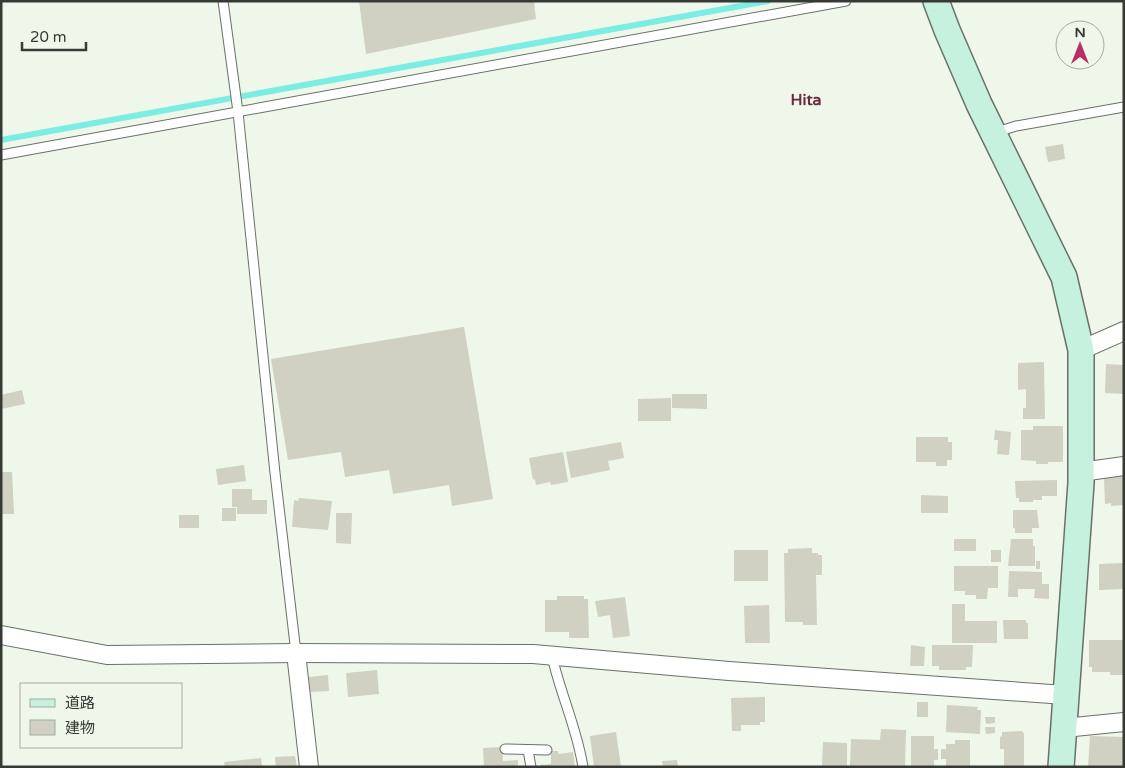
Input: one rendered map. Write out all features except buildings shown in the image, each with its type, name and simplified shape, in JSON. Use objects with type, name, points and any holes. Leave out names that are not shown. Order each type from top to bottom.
[{"type":"street","points":[[936,1],[979,104],[1064,277],[1081,350],[1081,472],[1061,767]]},
{"type":"street","points":[[1081,350],[1124,331]]},
{"type":"street","points":[[1081,472],[1124,466]]},
{"type":"street","points":[[1,635],[107,655],[296,652],[552,656],[1065,695]]},
{"type":"street","points":[[296,652],[309,767]]},
{"type":"street","points":[[1064,728],[1124,722]]},
{"type":"lane","points":[[223,1],[235,90],[275,473],[296,652]]},
{"type":"lane","points":[[1,155],[237,108],[846,1]]},
{"type":"lane","points":[[993,133],[1016,126],[1124,107]]},
{"type":"lane","points":[[552,656],[555,672],[574,729],[582,767]]},
{"type":"lane","points":[[505,749],[547,750]]},
{"type":"lane","points":[[528,750],[531,767]]},
{"type":"waterway","points":[[1,140],[768,1]]},
{"type":"district","name":"Hita","points":[[806,100]]}]
